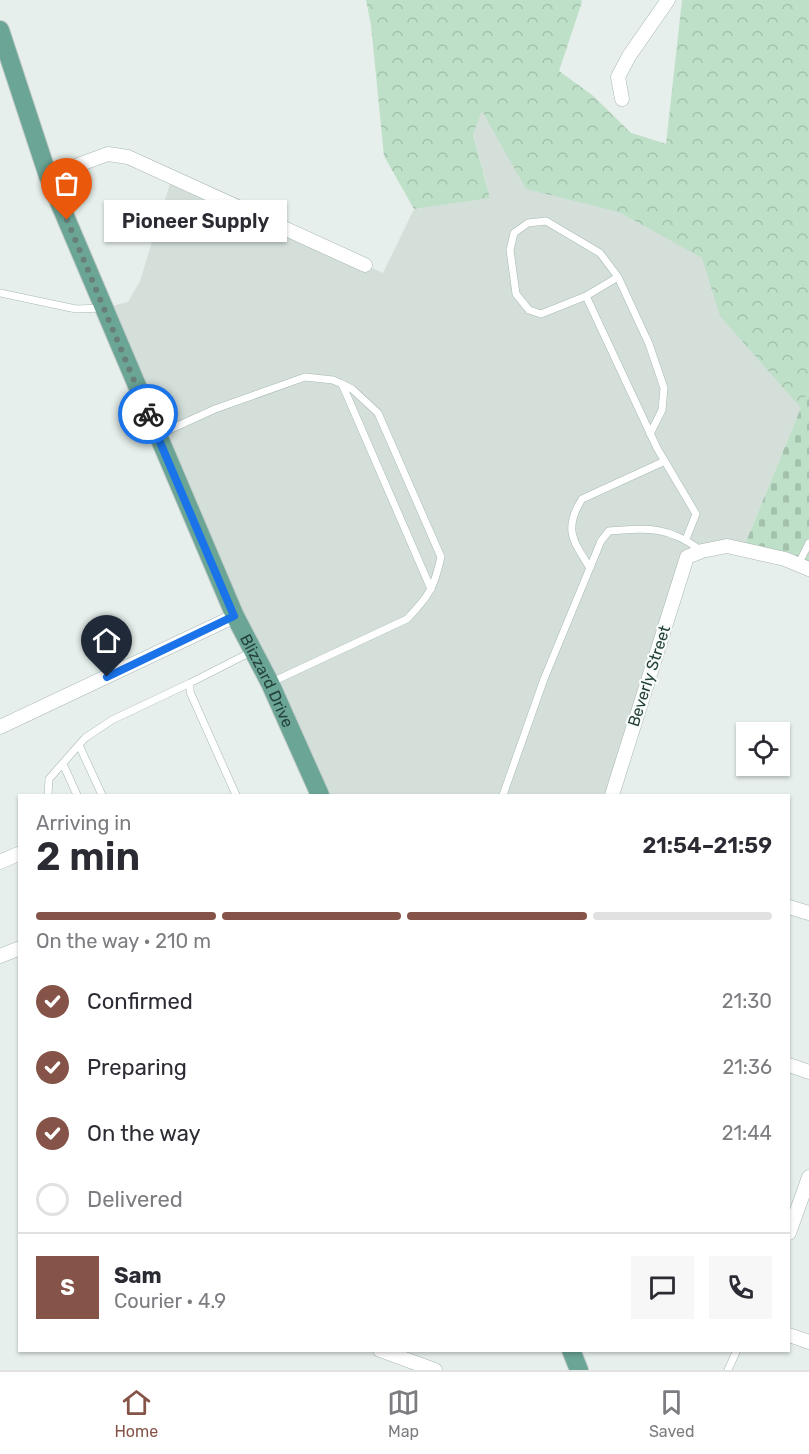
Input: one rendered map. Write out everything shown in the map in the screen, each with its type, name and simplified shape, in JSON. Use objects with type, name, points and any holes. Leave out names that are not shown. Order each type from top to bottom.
[{"type":"main road","name":"Blizzard Drive","points":[[0,30],[48,176],[234,616],[270,683],[320,794]]},
{"type":"main road","points":[[572,1352],[579,1370]]},
{"type":"street","points":[[622,99],[618,77],[629,56],[668,0]]},
{"type":"street","points":[[48,176],[108,154],[128,157],[365,265]]},
{"type":"street","points":[[702,550],[727,546],[785,559],[803,567]]},
{"type":"street","name":"Beverly Street","points":[[612,794],[687,557],[702,550]]},
{"type":"street","points":[[0,727],[234,616]]},
{"type":"street","points":[[0,862],[18,854]]},
{"type":"street","points":[[790,907],[809,913]]},
{"type":"street","points":[[0,956],[18,949]]},
{"type":"street","points":[[790,1065],[809,1072]]},
{"type":"street","points":[[790,1230],[809,1177]]},
{"type":"street","points":[[790,1335],[809,1342]]},
{"type":"street","points":[[386,1352],[435,1370]]},
{"type":"lane","points":[[618,277],[586,296],[541,314],[529,310],[516,294],[510,250],[514,233],[528,223],[546,221],[600,253],[618,277],[648,344],[663,388],[662,410],[650,434]]},
{"type":"lane","points":[[0,294],[76,309],[104,308]]},
{"type":"lane","points":[[586,296],[650,434],[696,514],[686,539]]},
{"type":"lane","points":[[158,436],[215,409],[304,376],[333,380],[342,384],[352,389],[378,413],[441,557],[436,582],[422,603],[407,619],[270,683]]},
{"type":"lane","points":[[342,384],[431,590]]},
{"type":"lane","points":[[590,568],[574,543],[570,525],[582,499],[665,461]]},
{"type":"lane","points":[[503,794],[544,679],[601,541],[609,531],[651,528],[686,539],[702,550]]},
{"type":"lane","points":[[803,567],[809,543]]},
{"type":"lane","points":[[48,794],[49,779],[86,738],[112,720],[190,684],[253,651]]},
{"type":"lane","points":[[190,684],[190,692],[236,794]]},
{"type":"lane","points":[[79,745],[102,794]]},
{"type":"lane","points":[[63,764],[78,794]]},
{"type":"lane","points":[[728,1370],[736,1352]]},
{"type":"shaded area","points":[[592,95],[631,133],[809,187],[809,388],[743,549],[687,557],[611,794],[322,794],[104,308],[128,302],[140,281],[172,177],[383,273],[414,209],[490,197],[473,133],[481,111]]},
{"type":"green space","points":[[366,0],[581,0],[559,71],[592,95],[631,133],[666,144],[682,0],[809,0],[809,388],[801,408],[720,316],[702,258],[619,212],[526,189],[482,111],[473,134],[490,198],[414,209],[384,156],[371,25]]},
{"type":"green space","points":[[809,388],[809,569],[743,549]]},
{"type":"way so far","points":[[67,220],[148,414]]},
{"type":"place","name":"Pioneer Supply","points":[[67,220]]},
{"type":"route","points":[[107,677],[234,616],[148,414]]}]
